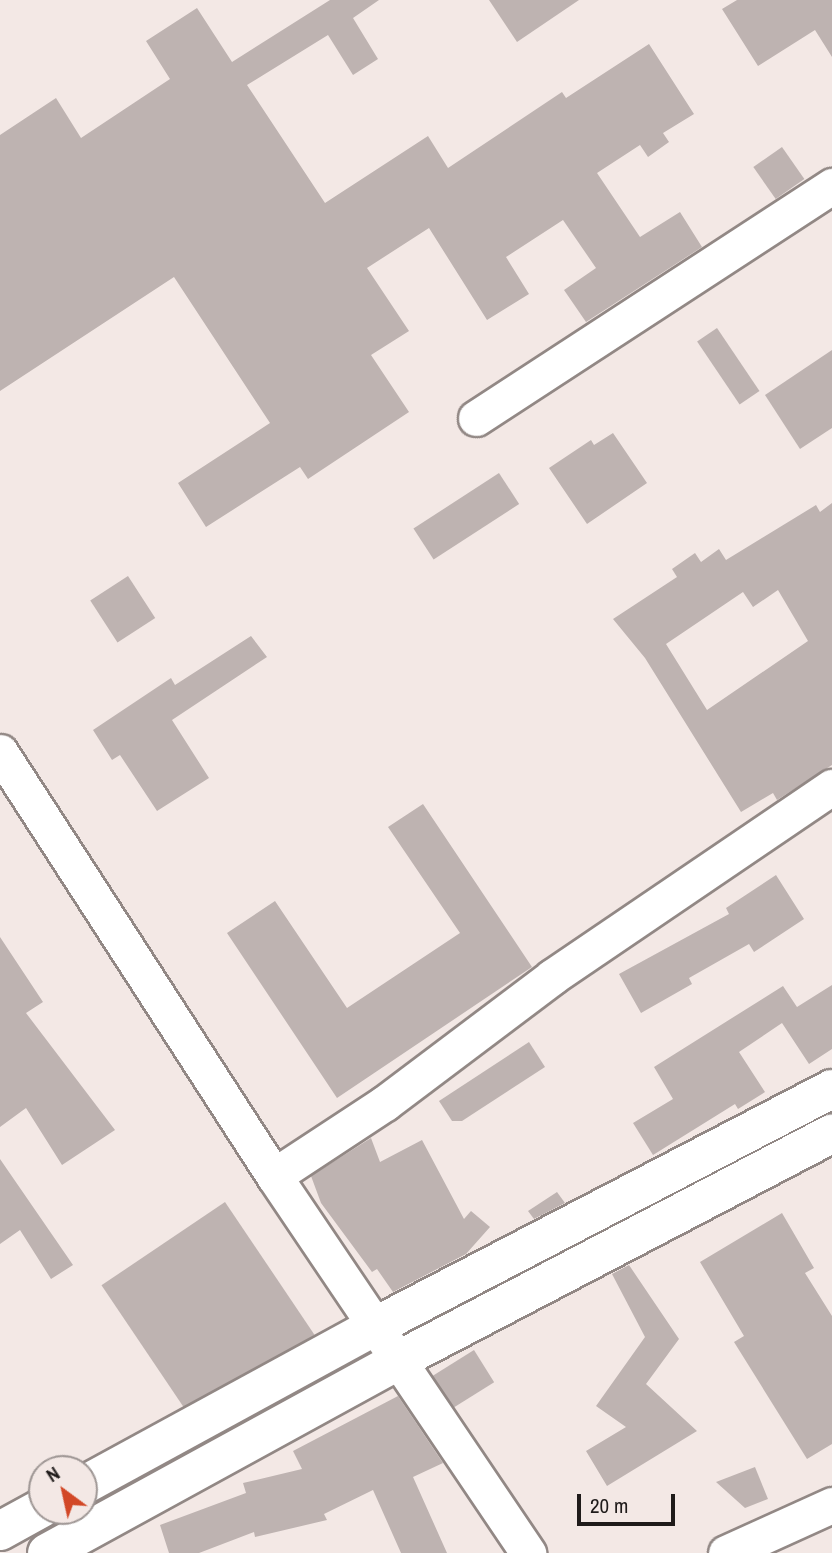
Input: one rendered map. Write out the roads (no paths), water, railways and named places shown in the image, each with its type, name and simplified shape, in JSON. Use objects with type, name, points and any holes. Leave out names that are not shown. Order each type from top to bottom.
[{"type":"street","points":[[476,418],[832,186]]},
{"type":"street","points":[[0,752],[374,1327],[528,1553]]},
{"type":"street","points":[[274,1175],[385,1103],[552,977],[832,787]]},
{"type":"street","points":[[98,1477],[374,1327],[832,1089]]},
{"type":"street","points":[[47,1553],[397,1361],[832,1134]]},
{"type":"street","points":[[726,1553],[832,1505]]},
{"type":"street","points":[[0,1531],[28,1516]]}]
